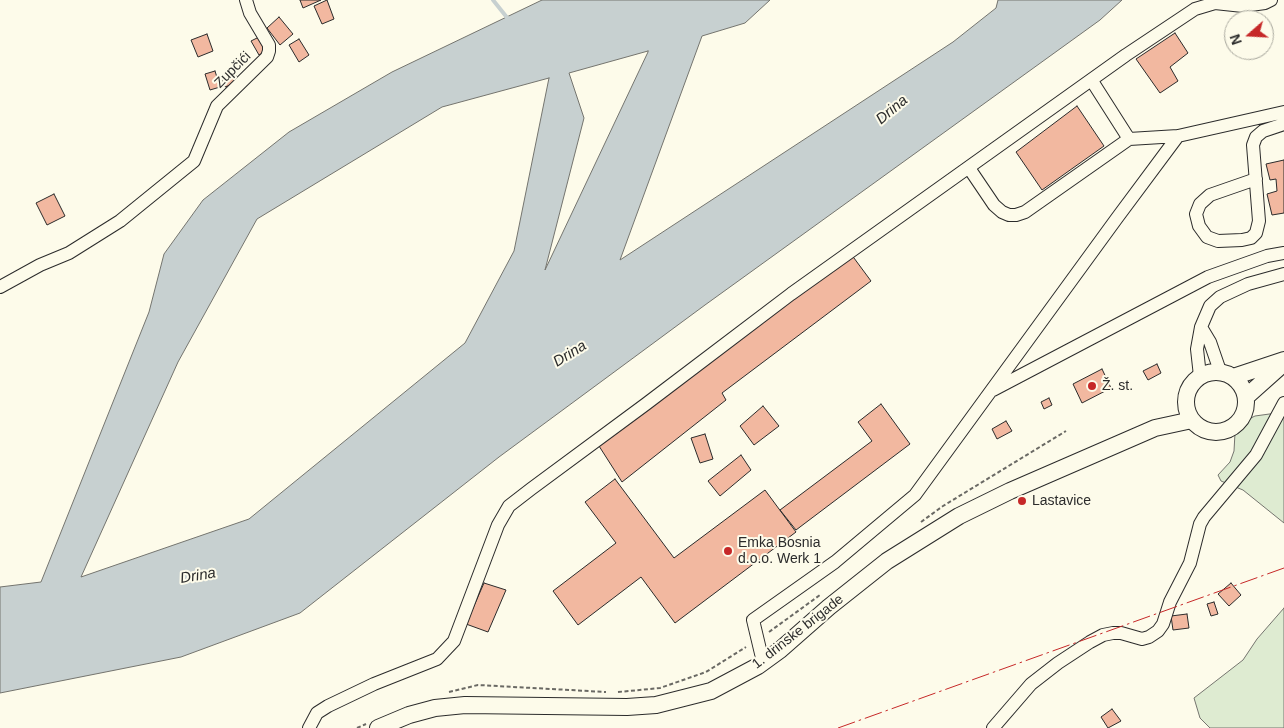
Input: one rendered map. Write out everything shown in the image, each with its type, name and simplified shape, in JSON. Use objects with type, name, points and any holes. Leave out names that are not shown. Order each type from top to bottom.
[{"type":"main road","points":[[1226,374],[1244,389],[1246,407],[1243,417],[1228,430],[1208,431],[1199,427],[1187,411],[1186,401],[1190,386],[1200,376],[1210,372],[1226,374],[1284,362]]},
{"type":"main road","points":[[1246,397],[1284,362]]},
{"type":"main road","points":[[1155,428],[1186,401]]},
{"type":"main road","points":[[1155,428],[1192,420]]},
{"type":"main road","name":"1. drinske brigade","points":[[372,726],[435,708],[465,705],[627,707],[656,705],[711,691],[734,680],[763,662],[887,561],[952,520],[1010,491],[1155,428]]},
{"type":"street","name":"Zupčići","points":[[0,287],[40,265],[69,252],[120,222],[194,161],[217,106],[266,57],[269,51],[269,45],[250,13],[246,0]]},
{"type":"street","points":[[309,728],[317,713],[328,706],[374,684],[437,659],[454,641],[498,525],[509,506],[791,294],[1195,9],[1215,3],[1243,6],[1265,3],[1271,0]]},
{"type":"street","points":[[1092,81],[1129,139]]},
{"type":"street","points":[[969,168],[994,206],[1009,215],[1016,215],[1025,212],[1129,139],[1178,136],[1284,112]]},
{"type":"street","points":[[1256,179],[1210,195],[1200,204],[1196,214],[1199,226],[1207,237],[1218,241],[1242,240],[1251,238],[1256,233],[1259,221],[1256,179],[1253,145],[1256,137],[1263,130],[1284,124]]},
{"type":"street","points":[[763,662],[753,620],[835,562],[915,496],[1178,136]]},
{"type":"street","points":[[990,392],[1208,277],[1267,256],[1284,254]]},
{"type":"street","points":[[1200,376],[1197,349],[1201,327],[1210,306],[1220,297],[1248,284],[1284,274]]},
{"type":"street","points":[[1201,327],[1226,374]]},
{"type":"street","points":[[992,728],[1031,684],[1090,642],[1103,635],[1113,633],[1121,633],[1142,639],[1158,631],[1163,624],[1170,602],[1190,563],[1200,524],[1256,455],[1283,405]]},
{"type":"path","points":[[919,524],[943,506],[1066,431]]},
{"type":"path","points":[[615,692],[660,688],[706,672],[758,640],[823,593]]},
{"type":"path","points":[[443,693],[478,685],[605,692]]},
{"type":"path","points":[[356,728],[372,726]]},
{"type":"green space","points":[[1284,412],[1284,523],[1243,490],[1221,481],[1218,475],[1230,462],[1234,451],[1235,433],[1245,421],[1255,416]]},
{"type":"green space","points":[[1284,608],[1284,728],[1210,728],[1200,718],[1194,698],[1243,660],[1257,639]]},
{"type":"water","name":"Drina","points":[[542,0],[770,0],[745,23],[702,36],[620,260],[953,42],[996,8],[998,0],[1122,0],[1100,20],[705,305],[499,457],[300,613],[181,657],[0,693],[0,587],[41,582],[149,312],[164,254],[203,200],[289,132],[392,72]],"holes":[[[648,52],[545,270],[584,118],[569,73]],[[549,78],[514,251],[465,343],[249,519],[81,577],[178,362],[257,219],[442,107]]]},
{"type":"building","points":[[300,0],[321,0],[303,8]]},
{"type":"building","points":[[327,0],[334,19],[322,24],[314,6]]},
{"type":"building","points":[[279,17],[293,34],[280,45],[267,28]]},
{"type":"building","points":[[1175,33],[1188,53],[1170,67],[1178,81],[1160,93],[1136,59]]},
{"type":"building","points":[[207,34],[213,51],[198,57],[191,40]]},
{"type":"building","points":[[261,36],[268,50],[259,55],[251,41]]},
{"type":"building","points":[[299,39],[309,55],[299,62],[289,45]]},
{"type":"building","points":[[215,71],[220,87],[210,90],[205,74]]},
{"type":"building","points":[[235,73],[238,82],[225,87],[222,78]]},
{"type":"building","points":[[1077,106],[1104,146],[1042,190],[1016,152]]},
{"type":"building","points":[[1284,160],[1284,213],[1272,215],[1267,194],[1277,191],[1276,179],[1270,180],[1266,164]]},
{"type":"building","points":[[54,194],[65,216],[47,225],[36,203]]},
{"type":"building","points":[[851,254],[871,281],[722,393],[726,400],[622,482],[599,446]]},
{"type":"building","points":[[1157,364],[1161,373],[1148,380],[1143,371]]},
{"type":"building","name":"Ž. st.","points":[[1102,369],[1111,388],[1082,403],[1073,384]]},
{"type":"building","points":[[1049,398],[1052,405],[1044,409],[1041,402]]},
{"type":"building","points":[[881,404],[910,444],[796,530],[780,510],[872,441],[858,422]]},
{"type":"building","points":[[763,406],[779,426],[754,445],[740,426]]},
{"type":"building","points":[[1006,421],[1012,431],[997,439],[992,429]]},
{"type":"building","points":[[705,434],[713,459],[700,463],[691,438]]},
{"type":"building","points":[[741,455],[751,470],[720,496],[708,481]]},
{"type":"building","name":"Emka Bosnia d.o.o. Werk 1","points":[[615,479],[674,558],[765,490],[796,532],[675,623],[641,577],[578,625],[553,591],[616,543],[585,502]]},
{"type":"building","points":[[484,583],[506,590],[488,632],[466,624]]},
{"type":"building","points":[[1231,583],[1241,595],[1229,606],[1218,594]]},
{"type":"building","points":[[1214,602],[1218,614],[1211,616],[1207,604]]},
{"type":"building","points":[[1187,614],[1189,628],[1173,630],[1171,616]]},
{"type":"building","points":[[1112,709],[1121,721],[1108,728],[1101,717]]},
{"type":"waterway","points":[[493,0],[509,20]]},
{"type":"power","points":[[838,728],[1284,568]]},
{"type":"place","name":"Ž. st.","points":[[1092,386]]},
{"type":"place","name":"Lastavice","points":[[1022,501]]},
{"type":"place","name":"Emka Bosnia d.o.o. Werk 1","points":[[728,551]]}]
